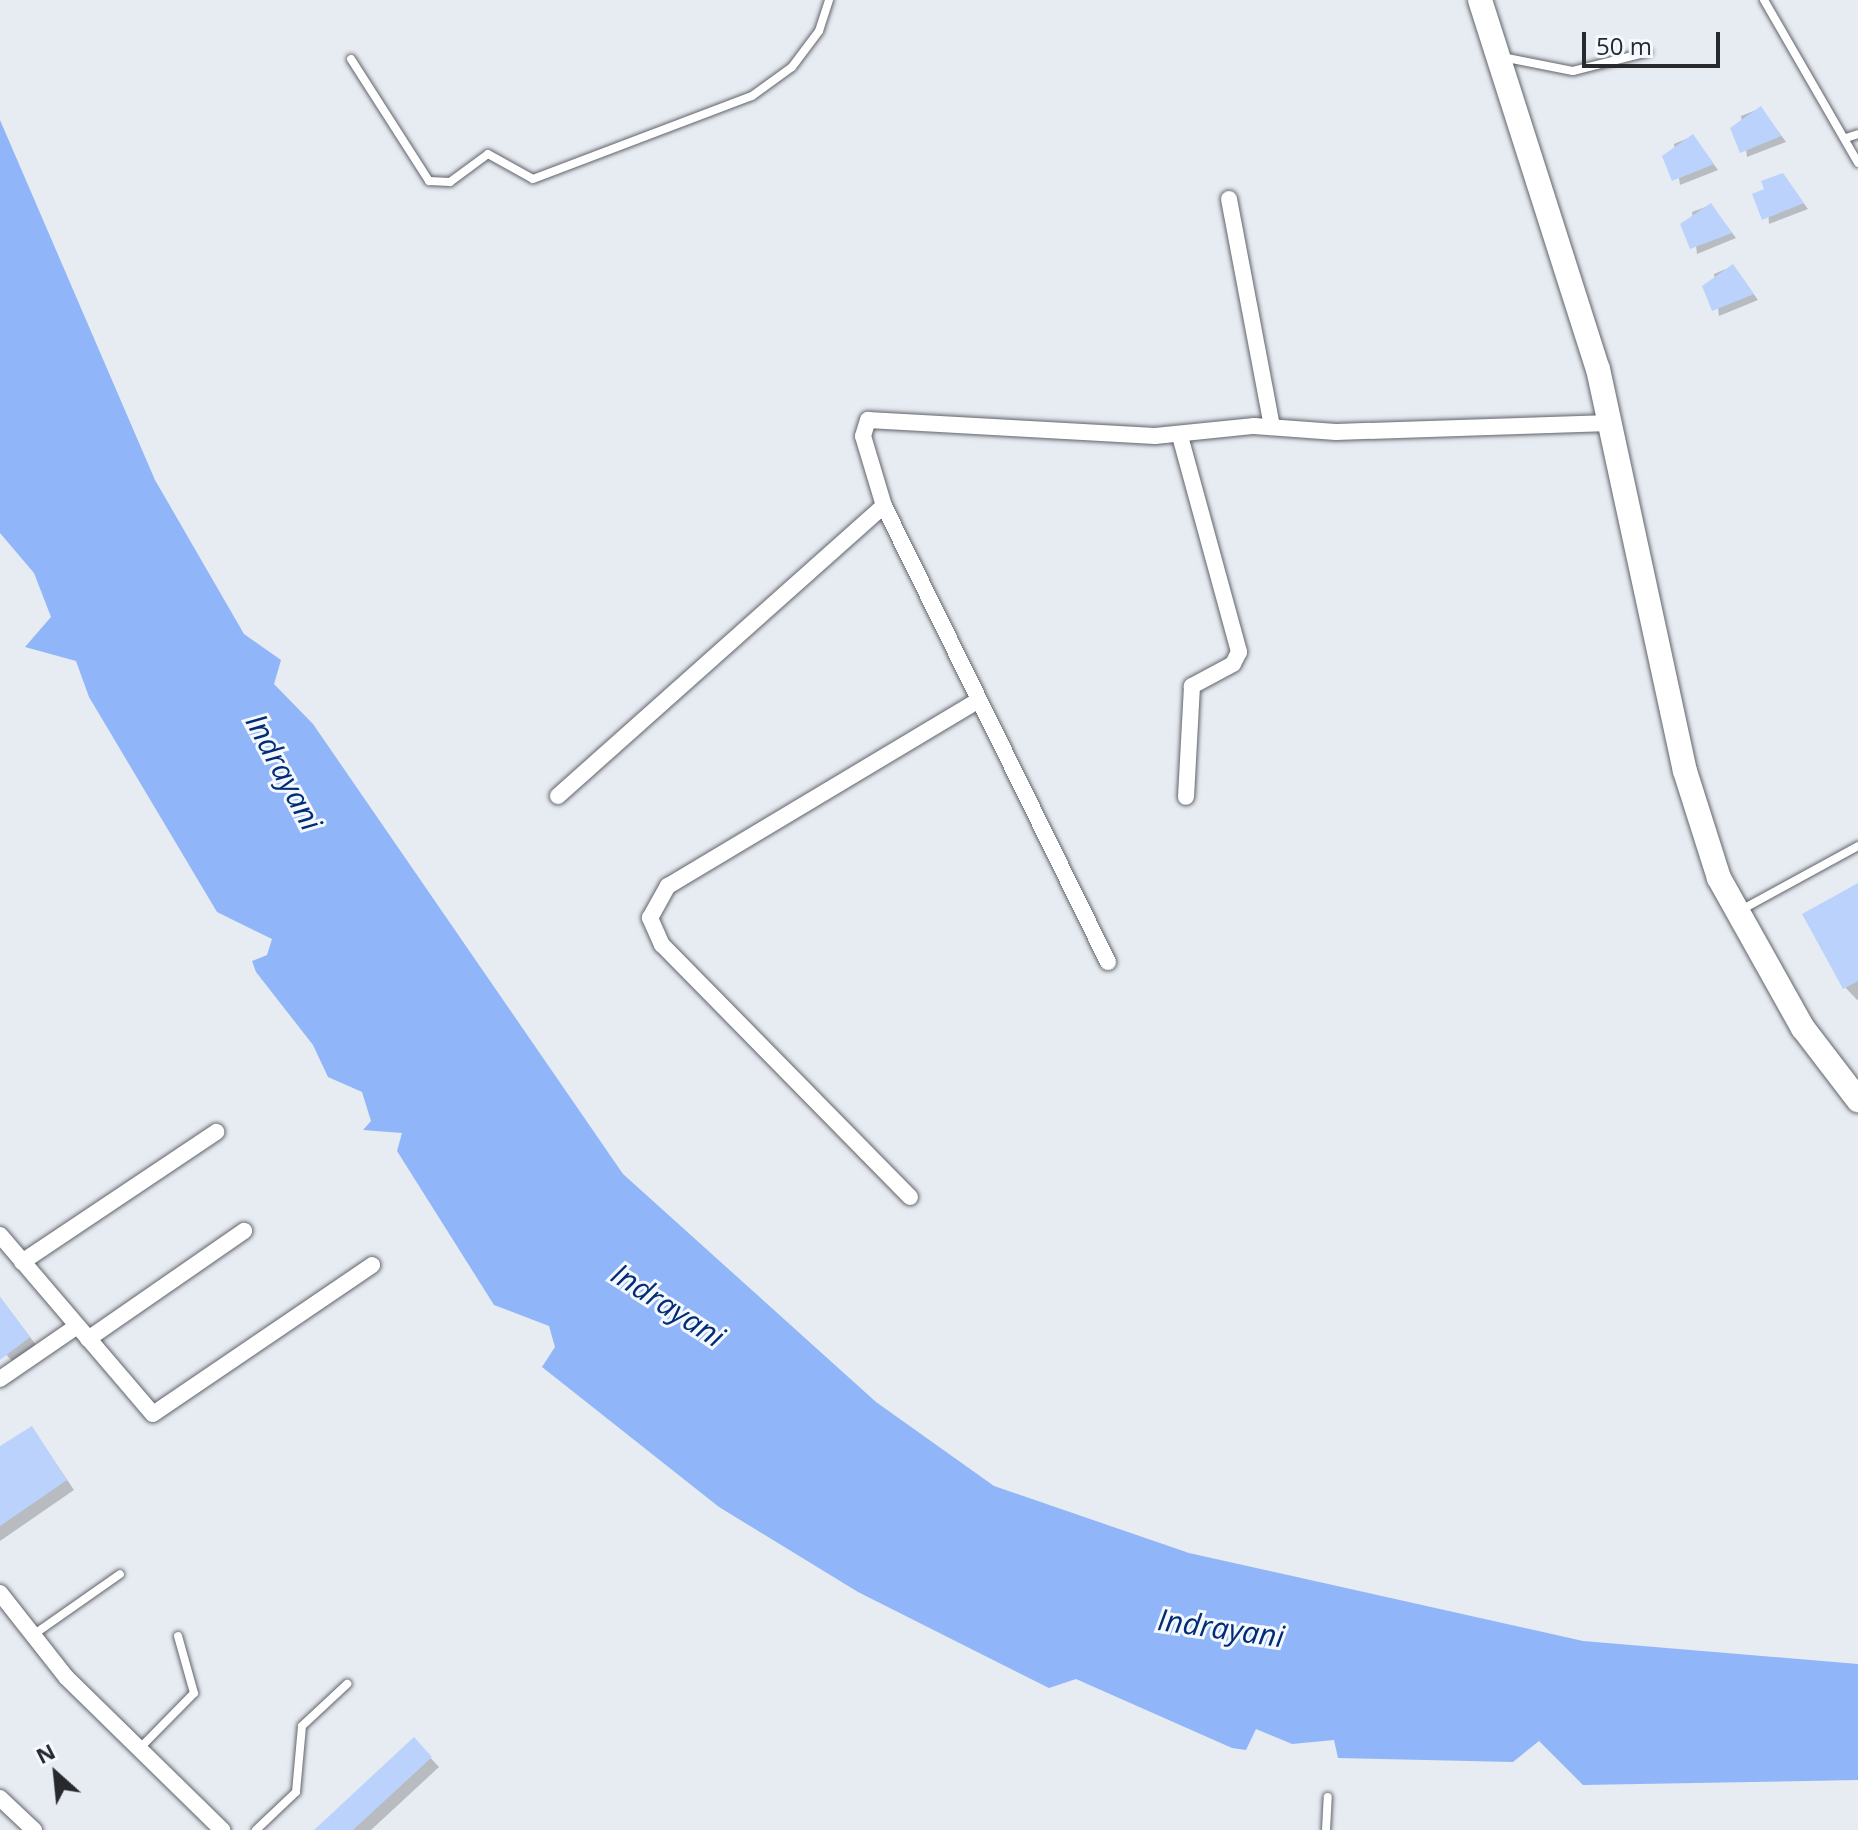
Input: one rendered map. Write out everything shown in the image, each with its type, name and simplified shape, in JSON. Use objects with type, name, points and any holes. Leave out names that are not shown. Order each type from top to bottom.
[{"type":"street","points":[[1480,0],[1610,423],[1685,771],[1719,878],[1803,1028],[1854,1086]]},
{"type":"street","points":[[1229,199],[1272,427]]},
{"type":"street","points":[[1108,962],[975,702],[884,506],[863,436],[868,420],[1180,436],[1272,427],[1413,431],[1610,423]]},
{"type":"street","points":[[1180,436],[1239,652],[1233,664],[1192,686],[1186,797]]},
{"type":"street","points":[[558,796],[884,506]]},
{"type":"street","points":[[910,1197],[662,945],[650,918],[668,886],[975,702]]},
{"type":"street","points":[[22,1262],[216,1132]]},
{"type":"street","points":[[88,1339],[244,1231]]},
{"type":"street","points":[[0,1235],[145,1408],[161,1413],[372,1265]]},
{"type":"street","points":[[0,1379],[77,1326]]},
{"type":"street","points":[[0,1593],[33,1635],[210,1826]]},
{"type":"street","points":[[0,1798],[34,1830]]},
{"type":"lane","points":[[351,59],[429,181],[450,182],[488,154],[533,179],[752,96],[792,67],[819,31],[829,0]]},
{"type":"lane","points":[[1764,0],[1858,163]]},
{"type":"lane","points":[[1498,57],[1573,71],[1648,52]]},
{"type":"lane","points":[[1846,138],[1858,134]]},
{"type":"lane","points":[[1739,911],[1858,846]]},
{"type":"lane","points":[[33,1635],[120,1574]]},
{"type":"lane","points":[[138,1749],[194,1693],[178,1636]]},
{"type":"lane","points":[[256,1830],[296,1792],[302,1726],[347,1684]]},
{"type":"lane","points":[[1326,1830],[1328,1797]]},
{"type":"water","name":"Indrayani","points":[[0,120],[155,480],[244,634],[281,660],[274,684],[313,724],[623,1174],[876,1402],[994,1486],[1189,1553],[1583,1641],[1858,1664],[1858,1780],[1583,1785],[1539,1741],[1513,1762],[1338,1758],[1334,1740],[1292,1744],[1256,1729],[1246,1750],[1232,1748],[1076,1679],[1049,1688],[858,1592],[719,1507],[542,1367],[555,1347],[549,1326],[494,1305],[397,1151],[402,1133],[363,1130],[371,1121],[362,1092],[328,1077],[313,1045],[256,972],[252,961],[267,955],[272,939],[217,912],[89,697],[76,661],[25,647],[51,617],[34,573],[0,533]]},
{"type":"building","points":[[1761,106],[1781,136],[1740,153],[1730,128]]},
{"type":"building","points":[[1693,134],[1714,164],[1672,181],[1662,156]]},
{"type":"building","points":[[1783,173],[1804,203],[1762,220],[1752,194],[1764,189],[1761,181]]},
{"type":"building","points":[[1711,203],[1732,233],[1690,249],[1680,224]]},
{"type":"building","points":[[1733,264],[1754,294],[1712,311],[1702,286]]},
{"type":"building","points":[[1858,883],[1858,981],[1843,989],[1802,914]]},
{"type":"building","points":[[0,1297],[30,1337],[0,1360]]},
{"type":"building","points":[[32,1426],[67,1480],[0,1526],[0,1446]]},
{"type":"building","points":[[414,1737],[432,1757],[353,1830],[314,1830]]}]
